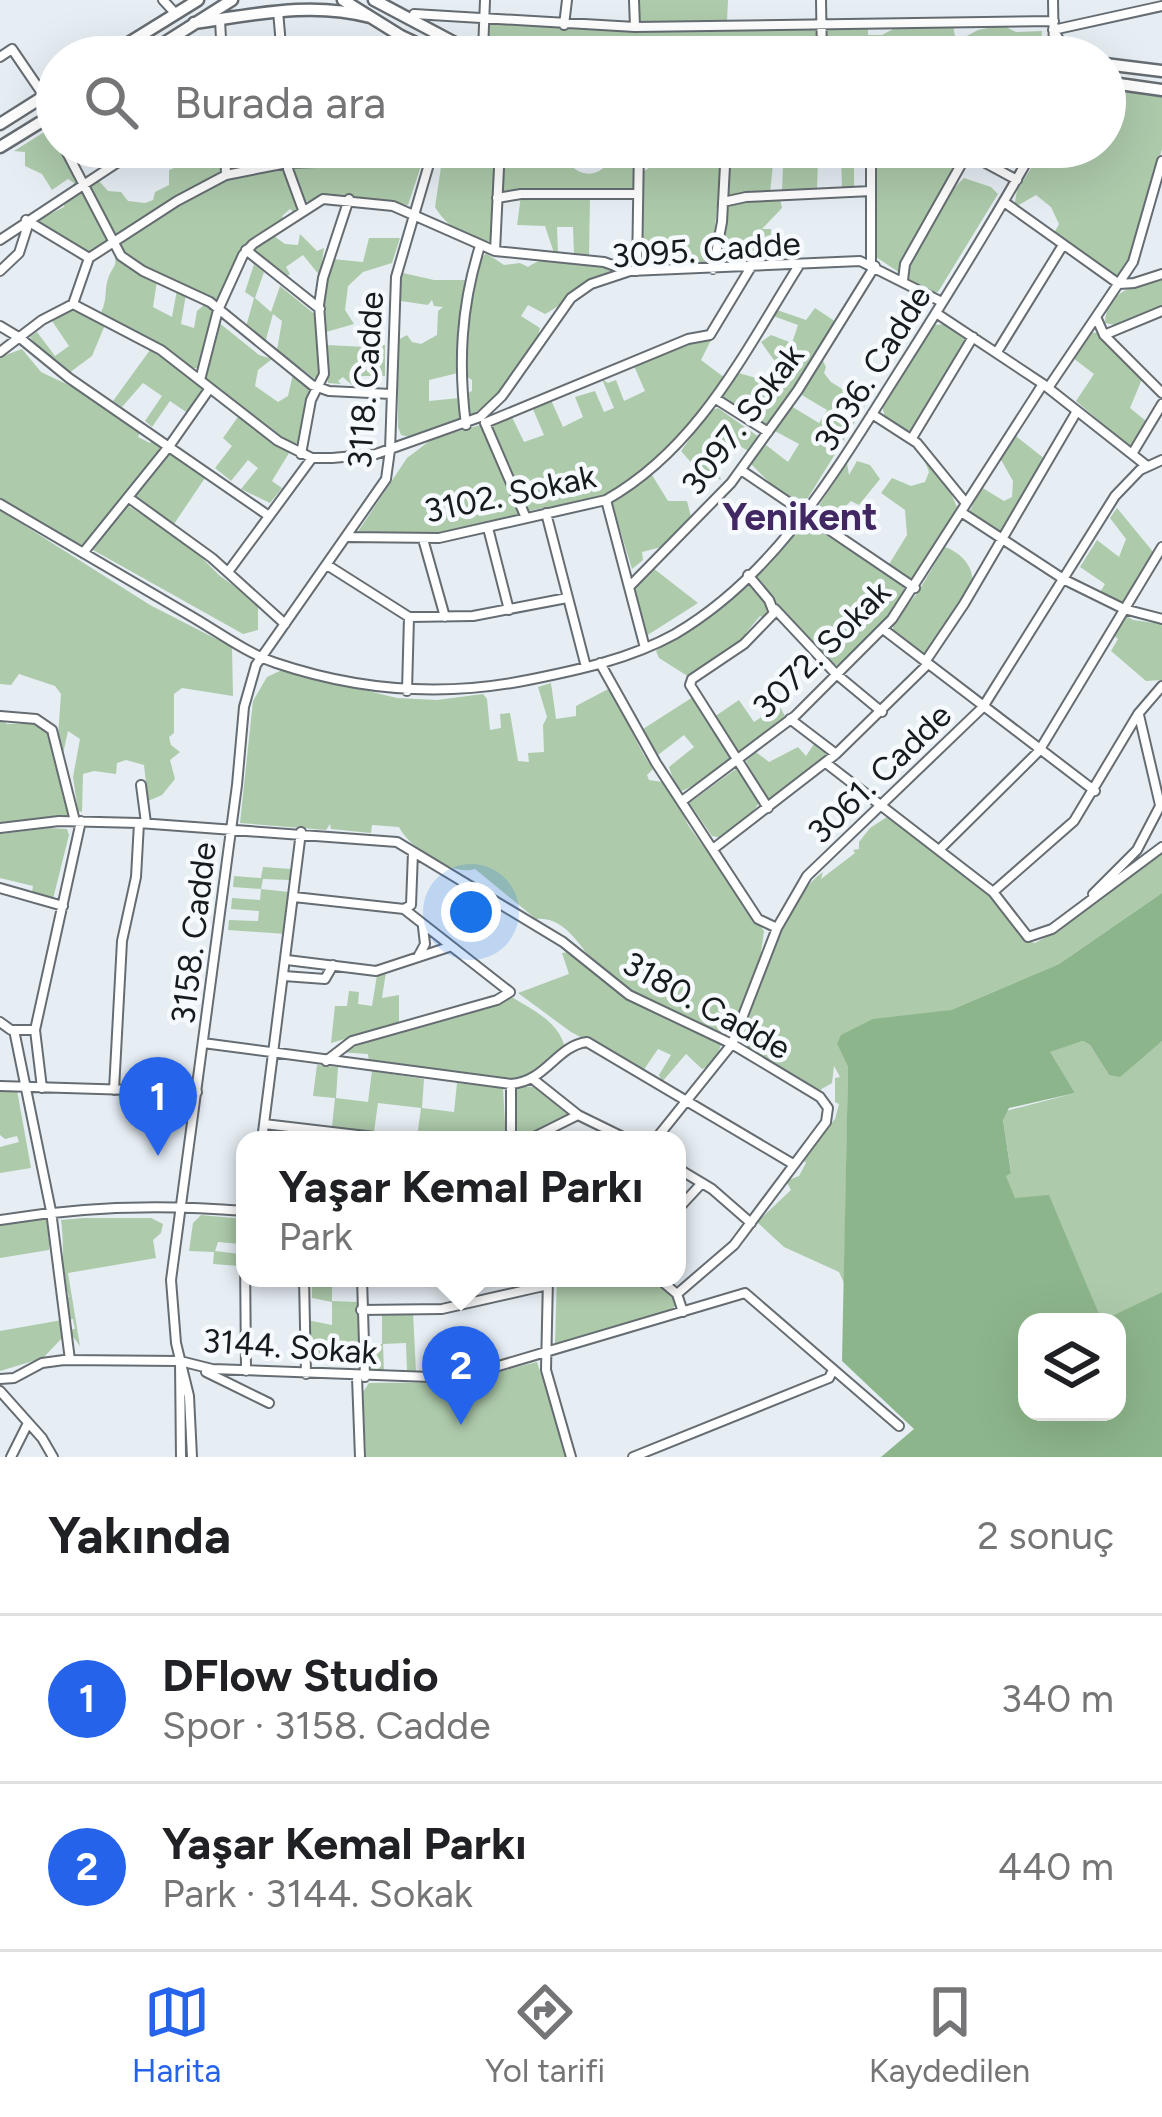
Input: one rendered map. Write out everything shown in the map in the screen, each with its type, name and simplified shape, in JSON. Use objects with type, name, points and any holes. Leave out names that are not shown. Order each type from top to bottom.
[{"type":"main road","points":[[140,36],[198,0]]},
{"type":"main road","points":[[174,36],[232,0]]},
{"type":"main road","points":[[343,0],[404,36]]},
{"type":"main road","points":[[376,1],[441,36]]},
{"type":"main road","points":[[194,23],[278,11],[336,9],[370,17]]},
{"type":"main road","points":[[1126,67],[1162,71]]},
{"type":"main road","points":[[1126,86],[1162,90]]},
{"type":"main road","points":[[0,124],[36,101]]},
{"type":"main road","points":[[0,147],[36,125]]},
{"type":"street","points":[[163,0],[176,14]]},
{"type":"street","points":[[415,0],[414,18],[635,27],[1054,25],[1162,6]]},
{"type":"street","points":[[483,36],[485,0]]},
{"type":"street","points":[[564,25],[567,0]]},
{"type":"street","points":[[634,0],[635,27]]},
{"type":"street","points":[[821,0],[821,36]]},
{"type":"street","points":[[1053,0],[1054,36]]},
{"type":"street","points":[[1142,8],[1152,0]]},
{"type":"street","points":[[278,11],[280,36]]},
{"type":"street","points":[[220,20],[220,36]]},
{"type":"street","points":[[1054,25],[1059,36]]},
{"type":"street","points":[[0,57],[12,49],[36,84]]},
{"type":"street","name":"3072. Sokak","points":[[682,801],[790,719],[883,629],[915,588],[963,508],[1119,284],[1136,254],[1162,161]]},
{"type":"street","points":[[74,168],[121,256],[142,271],[197,294],[319,389],[392,394]]},
{"type":"street","points":[[0,240],[110,168]]},
{"type":"street","points":[[226,168],[226,175]]},
{"type":"street","points":[[0,352],[41,320],[73,304],[89,258],[114,240],[226,175],[262,168]]},
{"type":"street","points":[[289,168],[302,211]]},
{"type":"street","name":"3118. Cadde","points":[[262,657],[383,484],[390,450],[394,288],[428,168]]},
{"type":"street","points":[[495,250],[499,168]]},
{"type":"street","points":[[200,380],[218,310],[247,250],[323,199],[349,199],[415,213],[495,250],[590,260],[633,271],[639,168]]},
{"type":"street","points":[[713,269],[725,168]]},
{"type":"street","points":[[871,168],[873,265]]},
{"type":"street","points":[[903,281],[905,264],[960,168]]},
{"type":"street","points":[[998,168],[1017,180]]},
{"type":"street","name":"3036. Cadde","points":[[0,504],[262,657],[304,670],[407,691],[490,686],[600,663],[645,648],[695,620],[748,575],[805,515],[1024,168]]},
{"type":"street","points":[[723,202],[746,196],[872,191]]},
{"type":"street","points":[[497,198],[638,194]]},
{"type":"street","points":[[301,454],[311,400],[324,374],[322,278],[349,199]]},
{"type":"street","points":[[1004,202],[1119,284],[1162,274]]},
{"type":"street","points":[[27,221],[89,258]]},
{"type":"street","points":[[0,271],[19,253],[27,221]]},
{"type":"street","points":[[997,352],[1063,245]]},
{"type":"street","points":[[466,424],[462,326],[480,246]]},
{"type":"street","points":[[247,250],[320,309]]},
{"type":"street","name":"3095. Cadde","points":[[312,458],[390,450],[483,420],[572,298],[591,284],[633,271],[873,265],[942,302]]},
{"type":"street","name":"3097. Sokak","points":[[630,586],[723,493],[768,432],[873,265]]},
{"type":"street","name":"3102. Sokak","points":[[348,537],[423,539],[607,500],[664,459],[716,399],[799,266]]},
{"type":"street","points":[[526,518],[483,420],[710,334],[751,267]]},
{"type":"street","points":[[73,304],[160,350],[278,441],[312,458],[228,572]]},
{"type":"street","points":[[1104,335],[1162,311]]},
{"type":"street","points":[[935,314],[1045,386],[1147,466]]},
{"type":"street","points":[[1096,318],[1104,335],[1160,387]]},
{"type":"street","points":[[0,326],[269,516]]},
{"type":"street","points":[[912,438],[973,337]]},
{"type":"street","points":[[82,553],[210,388]]},
{"type":"street","points":[[716,399],[768,432]]},
{"type":"street","points":[[1132,454],[1162,404]]},
{"type":"street","points":[[713,849],[826,763],[926,663],[1077,411]]},
{"type":"street","points":[[872,414],[912,438],[963,508],[1002,539],[1064,580],[1124,609],[1162,619]]},
{"type":"street","name":"3061. Cadde","points":[[664,1131],[732,1044],[777,928],[807,876],[983,707],[1115,496],[1147,466],[1162,460]]},
{"type":"street","points":[[740,470],[915,588]]},
{"type":"street","points":[[128,498],[228,572],[285,624]]},
{"type":"street","points":[[607,500],[645,648]]},
{"type":"street","points":[[546,513],[586,667]]},
{"type":"street","points":[[488,528],[508,610]]},
{"type":"street","points":[[423,539],[445,617]]},
{"type":"street","points":[[939,850],[1039,751],[1160,553]]},
{"type":"street","points":[[327,565],[410,617],[508,610],[567,598]]},
{"type":"street","points":[[748,575],[835,673],[882,712]]},
{"type":"street","points":[[768,808],[690,683],[744,644],[775,609]]},
{"type":"street","points":[[407,691],[410,617]]},
{"type":"street","points":[[883,629],[1095,791]]},
{"type":"street","name":"3158. Cadde","points":[[181,1457],[180,1360],[171,1294],[179,1206],[244,707],[251,675],[262,657]]},
{"type":"street","points":[[600,663],[758,919],[777,928]]},
{"type":"street","points":[[993,892],[1068,828],[1095,791],[1138,714],[1162,686]]},
{"type":"street","points":[[1075,911],[1137,850],[1161,809],[1138,714]]},
{"type":"street","points":[[0,716],[36,719],[52,730],[78,821],[34,1030],[42,1088]]},
{"type":"street","points":[[790,719],[836,754]]},
{"type":"street","points":[[826,763],[993,892],[1028,937],[1047,932],[1162,847]]},
{"type":"street","points":[[114,1090],[122,947],[136,877],[141,785]]},
{"type":"street","name":"3180. Cadde","points":[[0,828],[78,821],[231,827],[384,838],[412,848],[563,942],[628,995],[732,1044],[820,1097],[828,1108],[826,1122],[793,1164]]},
{"type":"street","points":[[263,1131],[301,832]]},
{"type":"street","points":[[294,897],[404,909],[411,905],[413,893],[416,861],[412,848]]},
{"type":"street","points":[[0,904],[2,889],[63,906]]},
{"type":"street","points":[[326,1060],[352,1041],[511,992],[404,909]]},
{"type":"street","points":[[417,957],[425,944],[422,926]]},
{"type":"street","points":[[287,960],[376,971],[450,947]]},
{"type":"street","points":[[284,976],[325,979],[333,965]]},
{"type":"street","points":[[0,1022],[14,1030],[34,1030]]},
{"type":"street","points":[[14,1030],[51,1211],[70,1360]]},
{"type":"street","points":[[203,1043],[511,1084],[534,1080],[568,1049],[583,1042],[793,1164],[726,1254],[686,1286]]},
{"type":"street","points":[[534,1080],[578,1114],[611,1131]]},
{"type":"street","points":[[511,1084],[511,1131]]},
{"type":"street","points":[[0,1086],[196,1092]]},
{"type":"street","points":[[545,1131],[578,1114]]},
{"type":"street","points":[[264,1124],[300,1131]]},
{"type":"street","points":[[686,1173],[751,1223]]},
{"type":"street","points":[[686,1200],[702,1183]]},
{"type":"street","points":[[0,1220],[51,1211],[179,1206],[236,1210]]},
{"type":"street","points":[[245,1287],[246,1371]]},
{"type":"street","points":[[304,1287],[306,1374]]},
{"type":"street","points":[[360,1457],[362,1287]]},
{"type":"street","points":[[362,1310],[442,1309],[525,1287]]},
{"type":"street","points":[[548,1287],[546,1370],[572,1457]]},
{"type":"street","points":[[668,1287],[683,1312]]},
{"type":"street","points":[[676,1294],[685,1287]]},
{"type":"street","name":"3144. Sokak","points":[[180,1360],[194,1366],[246,1371],[458,1378],[745,1293],[833,1370]]},
{"type":"street","points":[[0,1379],[14,1378],[48,1362],[180,1360]]},
{"type":"street","name":"3158. Cadde","points":[[180,1360],[187,1378],[193,1457]]},
{"type":"street","points":[[194,1366],[269,1403]]},
{"type":"street","points":[[633,1457],[829,1378],[833,1370],[899,1426]]},
{"type":"street","points":[[0,1391],[53,1457]]},
{"type":"street","points":[[10,1457],[28,1424]]},
{"type":"green space","points":[[638,0],[728,0],[727,22],[639,23]]},
{"type":"green space","points":[[486,24],[633,31],[818,29],[818,36],[488,36]]},
{"type":"green space","points":[[1002,25],[1016,32],[1042,31],[1042,36],[967,36]]},
{"type":"green space","points":[[953,26],[955,36],[826,36],[826,28],[868,28],[868,35],[882,35],[897,27]]},
{"type":"green space","points":[[1126,92],[1162,96],[1162,149],[1133,257],[1117,276],[1053,235],[1059,224],[1051,207],[1036,195],[1017,206],[1017,190],[1031,168],[1126,168]]},
{"type":"green space","points":[[36,137],[36,168],[71,168],[78,181],[72,190],[74,183],[68,179],[52,190],[42,174],[25,166],[25,152],[14,151]]},
{"type":"green space","points":[[280,168],[298,208],[295,213],[290,209],[282,216],[286,223],[243,253],[215,303],[135,262],[119,243],[213,184]]},
{"type":"green space","points":[[291,168],[420,168],[408,205],[340,195],[304,202]]},
{"type":"green space","points":[[441,168],[496,168],[492,241],[459,231],[435,207]]},
{"type":"green space","points":[[504,168],[574,168],[589,174],[603,168],[636,168],[636,192],[503,195]]},
{"type":"green space","points":[[649,168],[721,168],[711,265],[654,266],[652,245],[647,241],[646,267],[640,268],[643,172]]},
{"type":"green space","points":[[727,168],[773,168],[770,193],[726,196]]},
{"type":"green space","points":[[783,168],[818,168],[817,189],[782,192]]},
{"type":"green space","points":[[841,168],[854,168],[854,187],[842,187]]},
{"type":"green space","points":[[875,168],[958,168],[900,273],[873,255]]},
{"type":"green space","points":[[169,170],[223,170],[119,234],[113,232],[90,186],[99,181],[128,201],[145,203],[169,185]]},
{"type":"green space","points":[[964,178],[998,194],[938,292],[932,293],[906,277],[929,224]]},
{"type":"green space","points":[[81,192],[108,239],[88,254],[36,221]]},
{"type":"green space","points":[[521,196],[590,197],[589,256],[574,255],[573,227],[557,227],[558,254],[545,226],[517,225]]},
{"type":"green space","points":[[780,199],[782,208],[762,229],[771,229],[770,257],[784,257],[784,262],[719,264],[729,206]]},
{"type":"green space","points":[[300,234],[317,251],[324,248],[320,276],[303,255],[286,267],[290,274],[284,278],[252,251],[274,236],[285,244],[298,245]]},
{"type":"green space","points":[[369,238],[400,238],[392,263],[363,272],[348,286],[345,310],[354,324],[326,332],[323,307],[332,259],[363,262]]},
{"type":"green space","points":[[486,253],[504,265],[528,267],[559,259],[617,270],[595,279],[545,314],[528,305],[521,316],[540,328],[530,352],[503,388],[471,416],[466,394],[472,391],[472,380],[464,367],[468,307],[474,277]]},
{"type":"green space","points":[[115,257],[157,281],[153,307],[172,317],[177,290],[186,294],[181,324],[194,328],[197,311],[204,305],[213,311],[200,368],[191,368],[101,313]]},
{"type":"green space","points":[[254,264],[264,272],[255,298],[271,312],[280,286],[317,316],[319,382],[277,350],[282,321],[273,314],[265,343],[246,327],[254,298],[245,292]]},
{"type":"green space","points":[[403,273],[466,280],[458,373],[429,380],[429,401],[459,398],[460,418],[456,424],[413,438],[401,435],[398,427],[398,340],[407,335],[421,344],[437,335],[438,311],[443,307],[434,306],[432,300],[428,305],[401,301]]},
{"type":"green space","points":[[1162,277],[1162,306],[1115,325],[1105,323],[1117,296]]},
{"type":"green space","points":[[815,308],[836,322],[794,394],[763,426],[722,397],[735,372],[763,380],[775,377],[776,363],[761,342],[771,335],[792,343],[798,325],[773,316],[777,310],[806,320]]},
{"type":"green space","points":[[72,310],[105,325],[92,356],[69,373],[48,359],[30,337],[37,332],[55,356],[69,346],[52,321]]},
{"type":"green space","points":[[218,322],[259,355],[272,359],[258,370],[255,386],[278,402],[288,396],[293,374],[311,389],[299,442],[292,445],[280,440],[206,378]]},
{"type":"green space","points":[[945,324],[967,341],[911,433],[885,418],[882,405],[935,325]]},
{"type":"green space","points":[[1090,332],[1097,333],[1142,379],[1130,408],[1146,421],[1130,447],[1076,401],[1094,374],[1073,358]]},
{"type":"green space","points":[[711,340],[701,360],[725,378],[678,441],[607,496],[528,511],[492,424],[511,415],[524,442],[544,435],[532,407],[551,400],[563,427],[583,417],[575,397],[595,391],[604,412],[614,408],[602,379],[616,380],[624,401],[645,391],[634,366],[688,343]]},
{"type":"green space","points":[[327,345],[365,347],[357,357],[379,354],[380,345],[385,345],[385,376],[353,376],[354,387],[343,377],[338,381],[341,384],[328,383]]},
{"type":"green space","points":[[22,349],[41,372],[105,408],[108,405],[141,430],[138,437],[150,443],[154,439],[162,448],[89,542],[81,545],[0,498],[0,357]]},
{"type":"green space","points":[[150,350],[205,387],[189,414],[170,401],[152,427],[145,421],[162,396],[143,383],[122,407],[113,401]]},
{"type":"green space","points":[[822,359],[831,382],[866,404],[801,509],[751,464],[766,445],[788,462],[799,444],[773,430],[791,406],[819,423],[827,410],[800,394]]},
{"type":"green space","points":[[718,408],[759,437],[750,452],[738,445],[718,470],[721,480],[696,468],[681,451],[710,411]]},
{"type":"green space","points":[[240,414],[289,453],[272,481],[282,488],[270,503],[241,489],[258,468],[248,460],[231,481],[215,468],[232,446],[223,438]]},
{"type":"green space","points":[[480,425],[518,517],[429,536],[357,533],[407,458],[432,439]]},
{"type":"green space","points":[[1012,433],[1045,459],[1002,533],[997,533],[968,515],[981,487],[1004,501],[1012,497],[1013,481],[1000,458]]},
{"type":"green space","points":[[169,452],[207,475],[174,524],[134,498]]},
{"type":"green space","points":[[923,457],[957,507],[912,581],[888,566],[907,535],[905,510],[881,493],[892,478],[911,486],[925,482],[929,472]]},
{"type":"green space","points":[[857,461],[870,465],[880,479],[859,505],[851,501],[847,505],[845,526],[834,532],[814,513],[847,463],[849,475]]},
{"type":"green space","points":[[652,475],[668,501],[687,501],[692,521],[665,546],[642,552],[643,560],[632,569],[612,503]]},
{"type":"green space","points":[[127,505],[188,544],[251,598],[258,606],[258,630],[243,634],[93,550]]},
{"type":"green space","points":[[1117,508],[1154,553],[1122,604],[1099,594],[1105,584],[1080,567],[1097,540],[1119,557],[1126,539],[1110,518]]},
{"type":"green space","points":[[0,510],[150,605],[232,647],[233,696],[182,688],[174,694],[174,733],[169,737],[180,752],[170,760],[175,779],[162,795],[148,801],[144,765],[126,760],[117,763],[116,774],[83,774],[82,812],[78,811],[73,777],[80,739],[68,731],[63,754],[58,736],[61,694],[55,686],[19,674],[11,685],[0,684]]},
{"type":"green space","points":[[807,523],[909,591],[878,629],[838,666],[793,626],[755,576]]},
{"type":"green space","points":[[945,547],[965,561],[972,584],[927,653],[920,653],[893,632],[893,624]]},
{"type":"green space","points":[[653,568],[698,603],[646,636],[633,590]]},
{"type":"green space","points":[[746,581],[771,610],[766,619],[760,616],[747,637],[689,677],[659,658],[659,648]]},
{"type":"green space","points":[[1123,614],[1162,624],[1162,680],[1146,681],[1111,651],[1118,639],[1112,634]]},
{"type":"green space","points":[[282,670],[397,698],[437,700],[483,694],[490,730],[501,728],[500,714],[510,713],[518,761],[529,762],[528,753],[544,752],[547,717],[538,687],[551,683],[556,719],[576,716],[576,706],[610,688],[653,769],[649,780],[663,782],[672,791],[688,825],[764,931],[760,960],[730,1033],[715,1034],[626,989],[599,968],[565,928],[536,919],[475,869],[455,868],[432,858],[399,827],[372,825],[371,833],[331,829],[330,824],[326,830],[240,823],[253,701],[267,677]]},
{"type":"green space","points":[[693,697],[732,759],[682,791],[669,767],[694,747],[684,735],[658,755],[643,729]]},
{"type":"green space","points":[[739,700],[754,722],[779,705],[786,718],[740,753],[714,717]]},
{"type":"green space","points":[[0,719],[7,724],[41,723],[49,731],[71,817],[0,823]]},
{"type":"green space","points":[[814,744],[828,755],[770,801],[766,798],[746,761],[756,752],[769,762],[798,747],[806,756]]},
{"type":"green space","points":[[740,766],[760,801],[722,838],[712,836],[689,803]]},
{"type":"green space","points":[[890,815],[996,900],[1026,941],[1035,943],[1046,937],[1162,851],[1162,893],[1059,964],[951,1010],[837,1044],[848,1067],[844,1283],[839,1272],[784,1247],[757,1222],[791,1190],[786,1181],[799,1176],[806,1163],[802,1158],[835,1119],[839,1104],[835,1102],[835,1078],[840,1077],[834,1066],[832,1083],[820,1090],[796,1081],[739,1042],[795,904],[808,886],[855,853],[870,828]]},
{"type":"green space","points":[[67,829],[69,835],[53,899],[32,892],[33,886],[0,878],[0,834]]},
{"type":"green space","points":[[263,867],[291,869],[290,880],[263,879],[261,889],[233,887],[234,876],[261,878]]},
{"type":"green space","points":[[261,889],[289,892],[286,934],[228,930],[229,920],[258,921],[259,911],[231,909],[232,898],[260,900]]},
{"type":"green space","points":[[1162,893],[1162,1041],[1120,1077],[1109,1075],[1083,1041],[1050,1052],[1075,1093],[1009,1108],[1003,1120],[1011,1173],[1006,1176],[1015,1198],[1049,1195],[1099,1313],[1018,1313],[1018,1421],[1126,1421],[1126,1313],[1119,1313],[1162,1292],[1162,1457],[881,1457],[914,1429],[842,1361],[848,1067],[837,1044],[841,1035],[873,1019],[951,1010],[1059,964]]},
{"type":"green space","points":[[569,952],[616,991],[722,1042],[714,1064],[702,1069],[686,1054],[662,1082],[659,1075],[671,1055],[658,1049],[643,1071],[571,1032],[518,993],[569,974],[562,953]]},
{"type":"green space","points":[[386,972],[382,998],[399,995],[399,1023],[331,1043],[335,1006],[347,1006],[349,991],[359,992],[358,1004],[372,1006],[377,975]]},
{"type":"green space","points":[[510,996],[551,1023],[565,1048],[532,1077],[518,1080],[369,1063],[368,1054],[338,1052]]},
{"type":"green space","points":[[1083,1041],[1109,1075],[1162,1041],[1162,1292],[1120,1313],[1098,1313],[1049,1196],[1015,1199],[1005,1175],[1011,1172],[1003,1120],[1006,1111],[1075,1093],[1049,1052]]},
{"type":"green space","points":[[317,1065],[338,1067],[336,1098],[368,1102],[372,1071],[424,1079],[422,1108],[454,1112],[457,1083],[503,1088],[505,1131],[418,1131],[421,1108],[378,1103],[374,1131],[332,1127],[335,1098],[313,1096]]},
{"type":"green space","points":[[515,1086],[533,1087],[569,1115],[534,1131],[515,1131]]},
{"type":"green space","points":[[17,1090],[31,1168],[0,1173],[0,1147],[19,1142],[17,1136],[5,1139],[0,1135],[0,1092]]},
{"type":"green space","points":[[201,1215],[236,1218],[236,1244],[218,1242],[215,1251],[236,1254],[236,1266],[213,1264],[214,1252],[189,1251],[193,1223]]},
{"type":"green space","points":[[46,1218],[49,1250],[0,1258],[0,1224]]},
{"type":"green space","points":[[151,1218],[163,1224],[153,1240],[156,1258],[68,1273],[80,1346],[68,1330],[75,1329],[73,1319],[67,1320],[64,1299],[69,1297],[61,1220]]},
{"type":"green space","points":[[312,1287],[332,1287],[332,1301],[357,1302],[360,1359],[308,1357],[307,1320],[332,1325],[332,1302],[312,1298]]},
{"type":"green space","points":[[557,1287],[665,1287],[672,1293],[676,1306],[661,1315],[555,1343]]},
{"type":"green space","points":[[413,1312],[416,1373],[407,1372],[406,1343],[383,1344],[384,1373],[369,1372],[366,1344],[382,1344],[382,1313]]},
{"type":"green space","points":[[62,1320],[62,1338],[43,1358],[0,1371],[0,1331]]},
{"type":"green space","points":[[537,1362],[568,1457],[366,1457],[363,1392],[369,1383],[457,1382]]},
{"type":"place","name":"DFlow Studio","points":[[158,1156]]},
{"type":"place","name":"Yaşar Kemal Parkı","points":[[461,1425]]},
{"type":"district","name":"Yenikent","points":[[800,516]]}]
